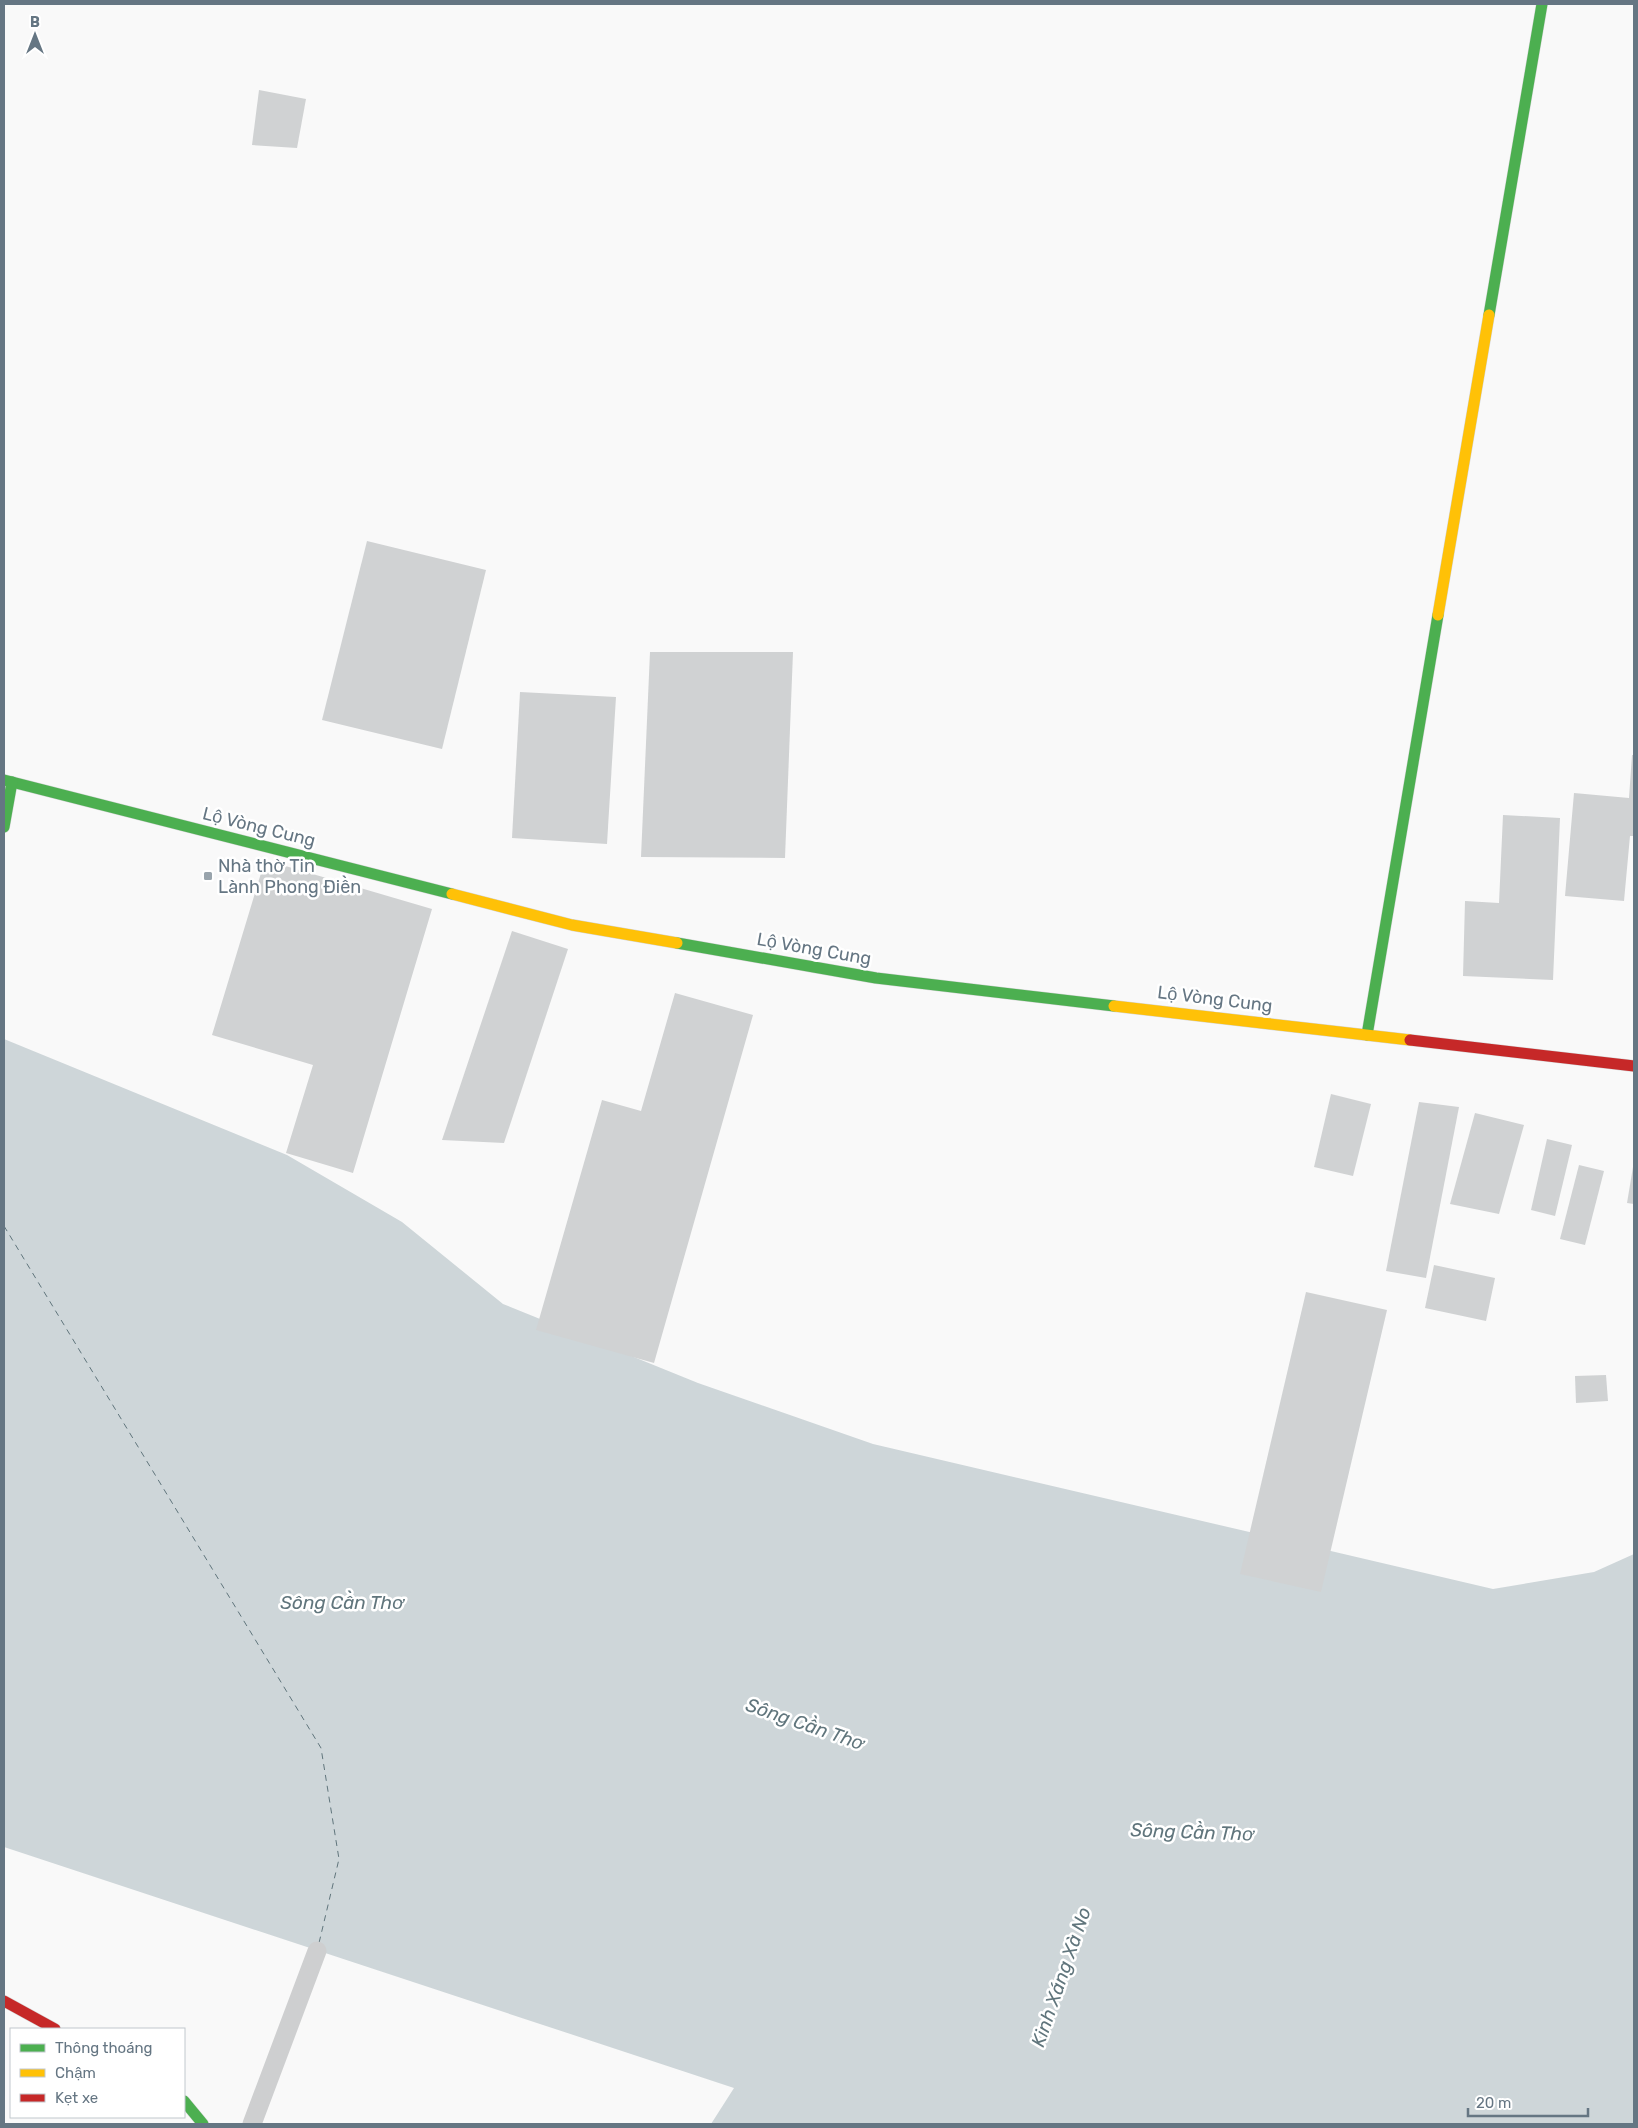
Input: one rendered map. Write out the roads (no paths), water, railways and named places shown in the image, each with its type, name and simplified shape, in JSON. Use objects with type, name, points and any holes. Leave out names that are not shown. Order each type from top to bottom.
[{"type":"main road","points":[[1367,1035],[1542,4]]},
{"type":"main road","points":[[4,827],[8,781]]},
{"type":"main road","name":"Lộ Vòng Cung","points":[[8,781],[572,925],[876,978],[1634,1066]]},
{"type":"main road","points":[[4,2001],[53,2028]]},
{"type":"main road","points":[[185,2102],[203,2124]]},
{"type":"lane","points":[[252,2124],[317,1951]]},
{"type":"water","points":[[4,1039],[287,1155],[402,1222],[503,1304],[698,1383],[873,1444],[1493,1589],[1594,1572],[1634,1554],[1634,2124],[711,2124],[734,2088],[4,1847]]},
{"type":"place","name":"Nhà thờ Tin Lành Phong Điền","points":[[208,876]]},
{"type":"water label","name":"Sông Cần Thơ","points":[[342,1602]]},
{"type":"water label","name":"Sông Cần Thơ","points":[[805,1724]]},
{"type":"water label","name":"Sông Cần Thơ","points":[[1192,1832]]},
{"type":"water label","name":"Kinh Xáng Xà No","points":[[1061,1977]]}]
